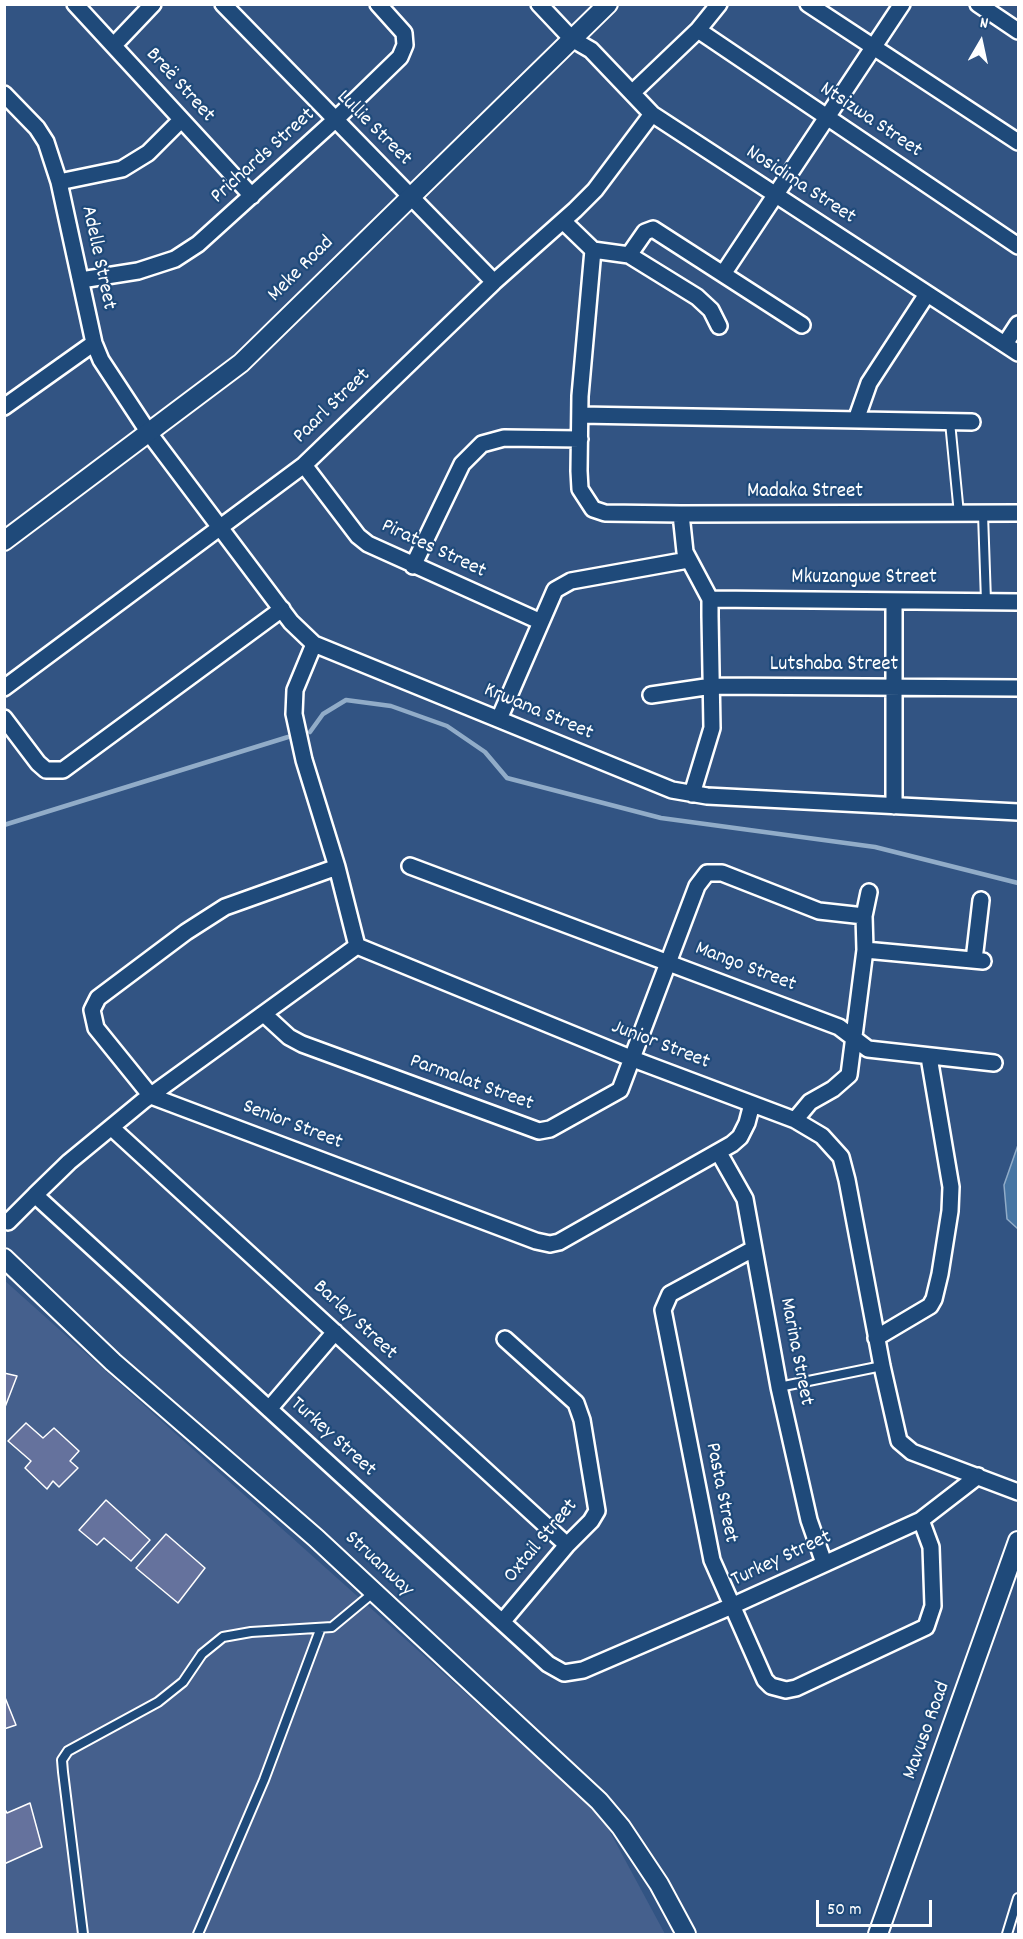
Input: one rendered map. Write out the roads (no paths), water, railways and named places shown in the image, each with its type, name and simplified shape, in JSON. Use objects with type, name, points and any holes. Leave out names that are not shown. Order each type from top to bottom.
[{"type":"street","name":"Breë Street","points":[[75,4],[252,196]]},
{"type":"street","points":[[114,45],[153,4]]},
{"type":"street","name":"Lullie Street","points":[[223,4],[494,282]]},
{"type":"street","name":"Prichards Street","points":[[81,280],[138,271],[175,259],[198,244],[335,120],[400,57],[405,45],[404,33],[378,4]]},
{"type":"street","name":"Nosidima Street","points":[[539,4],[572,39],[591,50],[652,114],[1018,353]]},
{"type":"street","name":"Meke Road","points":[[4,541],[241,363],[608,4]]},
{"type":"street","points":[[632,93],[698,30],[719,4]]},
{"type":"street","points":[[808,4],[1018,142]]},
{"type":"street","points":[[723,274],[902,4]]},
{"type":"street","points":[[978,4],[1018,31]]},
{"type":"street","name":"Ntsizwa Street","points":[[698,30],[1018,246]]},
{"type":"street","name":"Adelle Street","points":[[4,94],[42,135],[59,182],[94,343],[101,360],[149,433]]},
{"type":"street","name":"Paarl Street","points":[[4,688],[304,465],[494,282],[595,190],[652,114]]},
{"type":"street","points":[[59,182],[108,174],[128,166],[148,153],[181,120]]},
{"type":"street","points":[[563,221],[592,250],[629,255],[704,302],[719,326]]},
{"type":"street","points":[[629,255],[645,231],[652,229],[802,325]]},
{"type":"street","points":[[412,566],[462,464],[482,444],[504,438],[580,439],[592,250]]},
{"type":"street","points":[[856,420],[869,383],[927,294]]},
{"type":"street","points":[[1005,344],[1018,324]]},
{"type":"street","points":[[5,404],[94,343]]},
{"type":"street","points":[[580,415],[972,422]]},
{"type":"street","name":"Krwana Street","points":[[149,433],[282,609],[314,644],[672,790],[692,794],[1018,812]]},
{"type":"street","name":"Madaka Street","points":[[580,439],[580,489],[593,509],[605,513],[1018,513]]},
{"type":"street","name":"Pirates Street","points":[[304,465],[358,536],[385,554],[539,621]]},
{"type":"street","points":[[681,514],[688,561],[710,599],[711,737],[692,794]]},
{"type":"street","points":[[499,720],[539,621],[555,590],[561,584],[688,561]]},
{"type":"street","name":"Mkuzangwe Street","points":[[710,599],[1018,602]]},
{"type":"street","points":[[894,601],[894,806]]},
{"type":"street","points":[[4,718],[38,763],[46,770],[63,770],[282,609]]},
{"type":"street","points":[[8,1222],[69,1162],[113,1129],[151,1096],[357,946],[337,867],[304,760],[294,714],[295,690],[314,644]]},
{"type":"street","name":"Lutshaba Street","points":[[651,695],[712,686],[1018,688]]},
{"type":"street","name":"Mango Street","points":[[410,866],[669,961],[839,1027],[868,1049],[994,1063]]},
{"type":"street","points":[[151,1096],[96,1028],[92,1010],[98,998],[186,932],[225,907],[337,867]]},
{"type":"street","name":"Parmalat Street","points":[[265,1015],[289,1037],[302,1044],[539,1131],[550,1129],[620,1090],[701,878],[707,873],[722,873],[819,911],[864,916]]},
{"type":"street","points":[[795,1120],[810,1102],[842,1083],[849,1075],[865,950],[864,916],[869,892]]},
{"type":"street","points":[[865,950],[978,961],[981,900]]},
{"type":"street","name":"Junior Street","points":[[357,946],[633,1059],[795,1120],[822,1136],[841,1157],[876,1338],[900,1442],[912,1452],[1018,1492]]},
{"type":"street","points":[[876,1338],[930,1306],[940,1274],[950,1211],[951,1186],[928,1057]]},
{"type":"street","name":"Senior Street","points":[[151,1096],[536,1241],[550,1244],[560,1242],[718,1153],[740,1137],[752,1104]]},
{"type":"street","name":"Barley Street","points":[[113,1129],[567,1545]]},
{"type":"street","name":"Marina Street","points":[[718,1153],[745,1199],[779,1387],[809,1520],[824,1563]]},
{"type":"street","name":"Turkey Street","points":[[34,1195],[548,1664],[564,1673],[583,1670],[734,1605],[921,1520],[978,1476]]},
{"type":"street","name":"Pasta Street","points":[[753,1249],[670,1294],[663,1310],[711,1554],[765,1680],[779,1689],[796,1688],[912,1636],[926,1627],[933,1606],[930,1547],[921,1520]]},
{"type":"street","name":"Struanway","points":[[4,1258],[113,1362],[374,1592],[599,1801],[621,1827],[659,1884],[686,1935]]},
{"type":"street","points":[[269,1409],[335,1332]]},
{"type":"street","name":"Oxtail Street","points":[[503,1621],[567,1545],[591,1521],[597,1511],[580,1411],[570,1396],[505,1339]]},
{"type":"street","name":"Mavuso Road","points":[[878,1935],[1018,1541]]},
{"type":"lane","points":[[950,422],[959,514]]},
{"type":"lane","points":[[983,514],[987,601]]},
{"type":"lane","points":[[779,1387],[882,1366]]},
{"type":"lane","points":[[83,1935],[62,1760],[68,1751],[158,1702],[183,1682],[202,1654],[223,1637],[251,1632],[320,1630],[342,1621],[374,1592]]},
{"type":"lane","points":[[198,1935],[264,1780],[320,1630]]},
{"type":"lane","points":[[1007,1935],[1018,1898]]},
{"type":"waterway","points":[[310,732],[323,714],[346,700],[391,706],[447,726],[485,752],[507,778],[661,818],[875,847],[1018,883]]},
{"type":"waterway","points":[[4,825],[288,737]]}]
